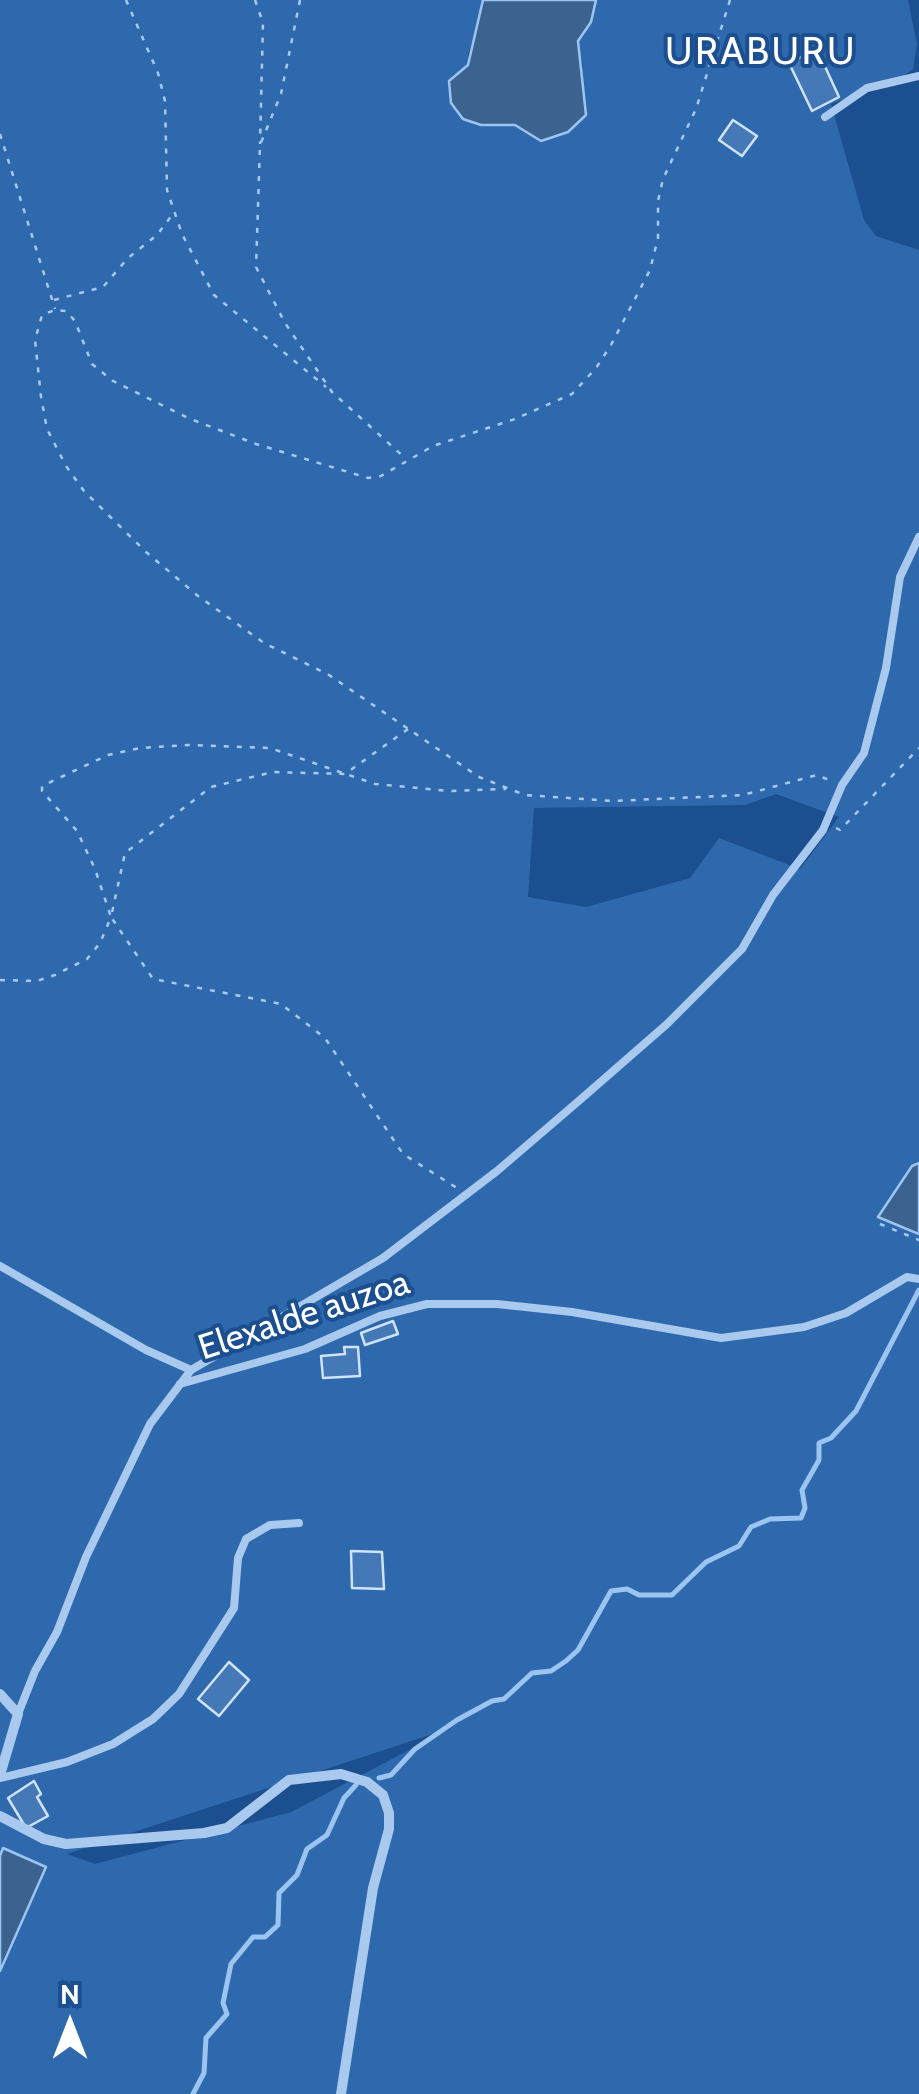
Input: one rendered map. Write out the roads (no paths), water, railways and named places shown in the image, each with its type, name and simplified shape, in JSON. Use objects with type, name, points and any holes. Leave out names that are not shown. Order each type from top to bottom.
[{"type":"street","points":[[0,1694],[18,1714]]},
{"type":"street","name":"Elexalde auzoa","points":[[0,1776],[18,1714]]},
{"type":"street","points":[[0,1816],[44,1839],[66,1844],[227,1828],[289,1780],[340,1774],[367,1782],[383,1795],[389,1829],[373,1888],[341,2094]]},
{"type":"lane","points":[[825,118],[868,88],[919,76]]},
{"type":"lane","points":[[180,1384],[191,1370],[383,1258],[466,1194],[638,1049],[742,949],[773,896],[823,830],[842,785],[864,753],[886,668],[900,577],[919,536]]},
{"type":"lane","points":[[0,1266],[146,1350],[191,1370]]},
{"type":"lane","name":"Elexalde auzoa","points":[[18,1714],[35,1671],[57,1632],[86,1557],[150,1424],[180,1384],[305,1349],[380,1316],[427,1304],[497,1304],[572,1312],[721,1338],[804,1327],[846,1313],[907,1277],[919,1279]]},
{"type":"lane","name":"Elexalde auzoa","points":[[0,1776],[67,1762],[113,1744],[154,1719],[179,1694],[234,1608],[238,1558],[246,1539],[270,1526],[299,1522]]},
{"type":"waterway","points":[[379,1778],[391,1775],[415,1749],[457,1720],[492,1701],[504,1699],[532,1673],[551,1671],[566,1661],[578,1650],[611,1591],[627,1589],[639,1595],[672,1595],[706,1562],[739,1546],[751,1527],[770,1519],[801,1518],[805,1508],[802,1490],[819,1460],[819,1443],[831,1438],[856,1411],[919,1290]]},
{"type":"waterway","points":[[193,2094],[204,2073],[206,2038],[227,2014],[223,2003],[231,1964],[253,1937],[265,1937],[278,1925],[279,1893],[297,1875],[307,1849],[327,1835],[344,1798],[356,1785]]},
{"type":"district","name":"URABURU","points":[[761,53]]}]
